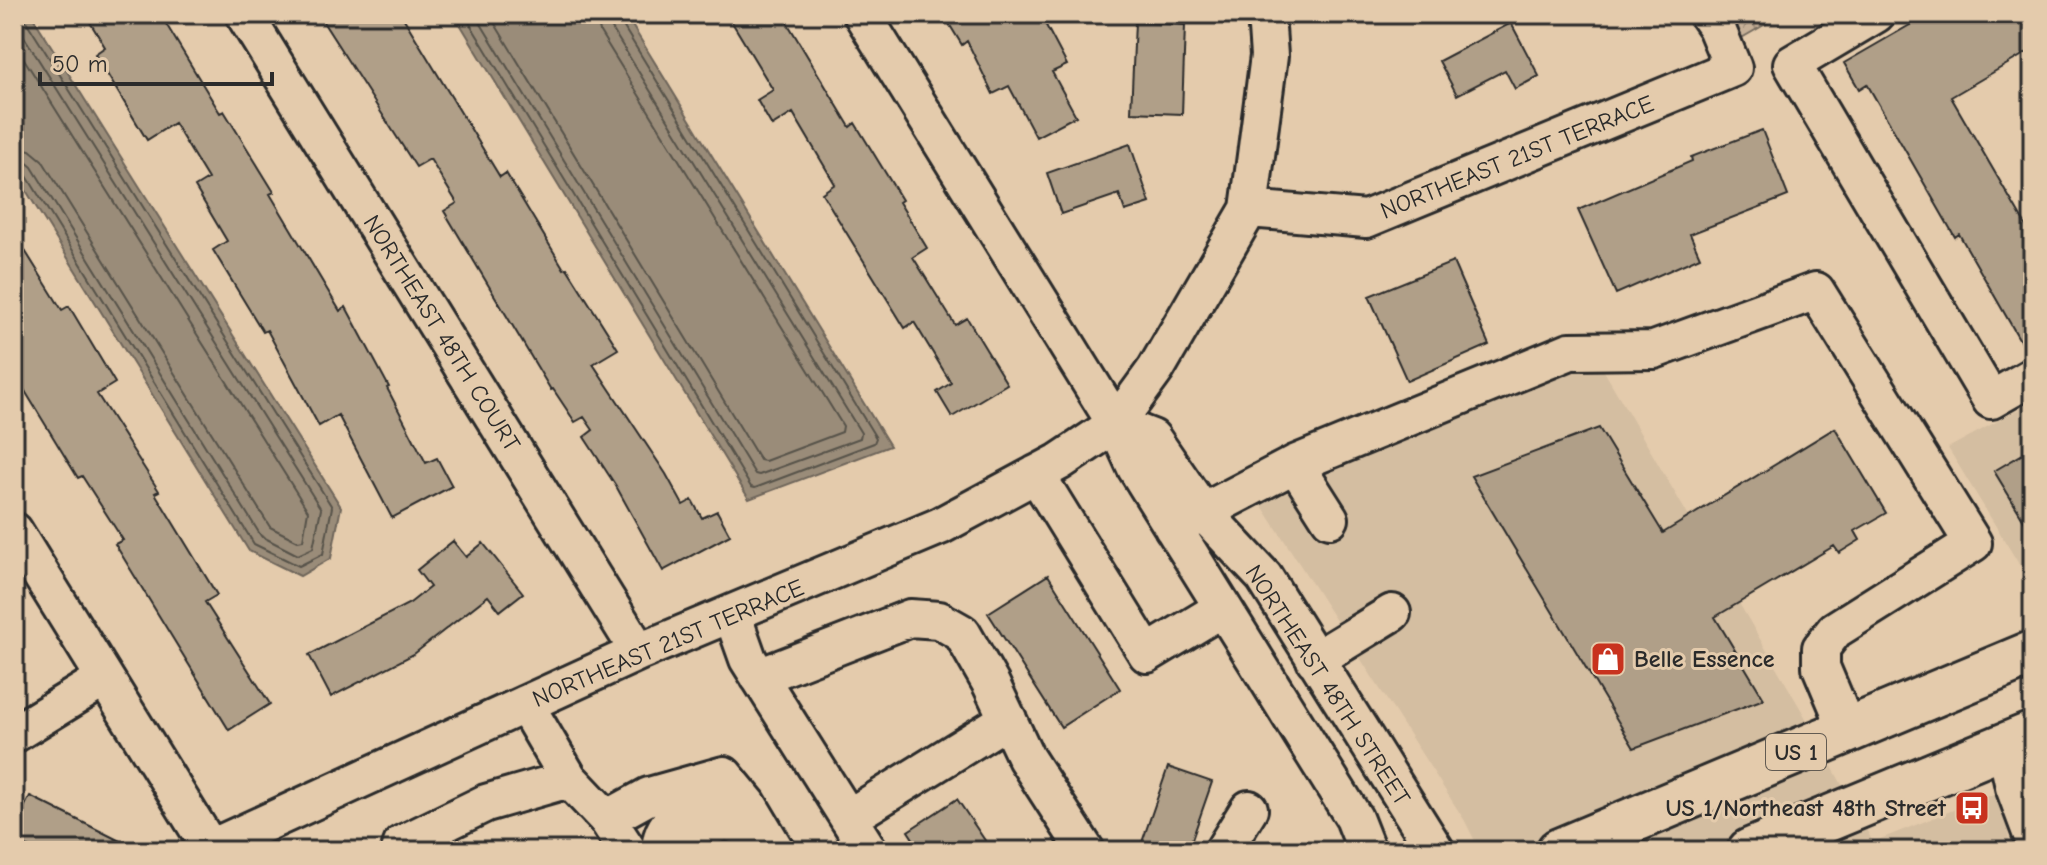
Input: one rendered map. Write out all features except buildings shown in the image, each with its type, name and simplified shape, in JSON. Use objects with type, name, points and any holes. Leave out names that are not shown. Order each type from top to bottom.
[{"type":"main road","name":"US 1","points":[[1559,851],[2033,653]]},
{"type":"main road","points":[[1750,851],[2019,740]]},
{"type":"street","name":"NORTHEAST 48TH COURT","points":[[244,14],[639,652]]},
{"type":"street","points":[[862,14],[1116,424],[1156,369],[1249,209],[1269,56],[1266,14]]},
{"type":"street","name":"NORTHEAST 21ST TERRACE","points":[[1249,209],[1366,219],[1733,68],[1716,27],[1707,14]]},
{"type":"street","points":[[1876,14],[1792,64],[1991,400],[2033,376]]},
{"type":"street","points":[[1188,520],[1295,464],[1570,351],[1654,350],[1816,291],[1973,543],[1835,630],[1821,648],[1821,667],[1848,731]]},
{"type":"street","name":"NORTHEAST 21ST TERRACE","points":[[215,850],[639,652],[940,526],[1036,474],[1116,424]]},
{"type":"street","name":"NORTHEAST 48TH STREET","points":[[1116,424],[1152,438],[1223,608],[1354,818],[1367,851]]},
{"type":"street","points":[[1295,464],[1330,519]]},
{"type":"street","points":[[1036,474],[1147,654],[1223,608]]},
{"type":"street","name":"NORTHEAST 48TH STREET","points":[[1188,520],[1264,577],[1436,851]]},
{"type":"street","points":[[14,531],[215,850]]},
{"type":"street","points":[[1315,660],[1392,613]]},
{"type":"street","points":[[732,614],[748,659],[869,851]]},
{"type":"street","points":[[759,677],[910,618],[939,620],[962,633],[1026,758],[1086,851]]},
{"type":"street","points":[[14,734],[105,678]]},
{"type":"street","points":[[525,704],[569,779],[607,819],[628,851]]},
{"type":"street","points":[[848,818],[1008,719]]},
{"type":"street","points":[[2019,740],[2014,787],[2033,838]]},
{"type":"street","points":[[607,819],[649,796],[724,775],[748,804],[765,845]]},
{"type":"street","points":[[400,851],[402,844],[486,803],[569,779]]},
{"type":"street","points":[[661,851],[660,840],[672,819],[690,807],[724,798],[738,806],[765,845]]},
{"type":"street","points":[[1223,851],[1249,809]]},
{"type":"street","points":[[685,851],[689,843],[714,826],[728,823],[765,845]]},
{"type":"shaded area","points":[[1568,363],[1600,364],[1803,713],[1873,842],[2001,791],[2011,851],[1480,851],[1465,821],[1255,495]]},
{"type":"shaded area","points":[[2033,402],[2033,587],[1948,448]]},
{"type":"green space","points":[[1715,14],[1783,14],[1733,43]]},
{"type":"water","points":[[14,14],[31,14],[341,507],[331,558],[300,576],[249,551],[14,171]]},
{"type":"water","points":[[454,14],[625,14],[890,446],[749,499]]},
{"type":"place","name":"Belle Essence","points":[[1608,659]]},
{"type":"place","name":"US 1/Northeast 48th Street","points":[[1972,808]]}]
